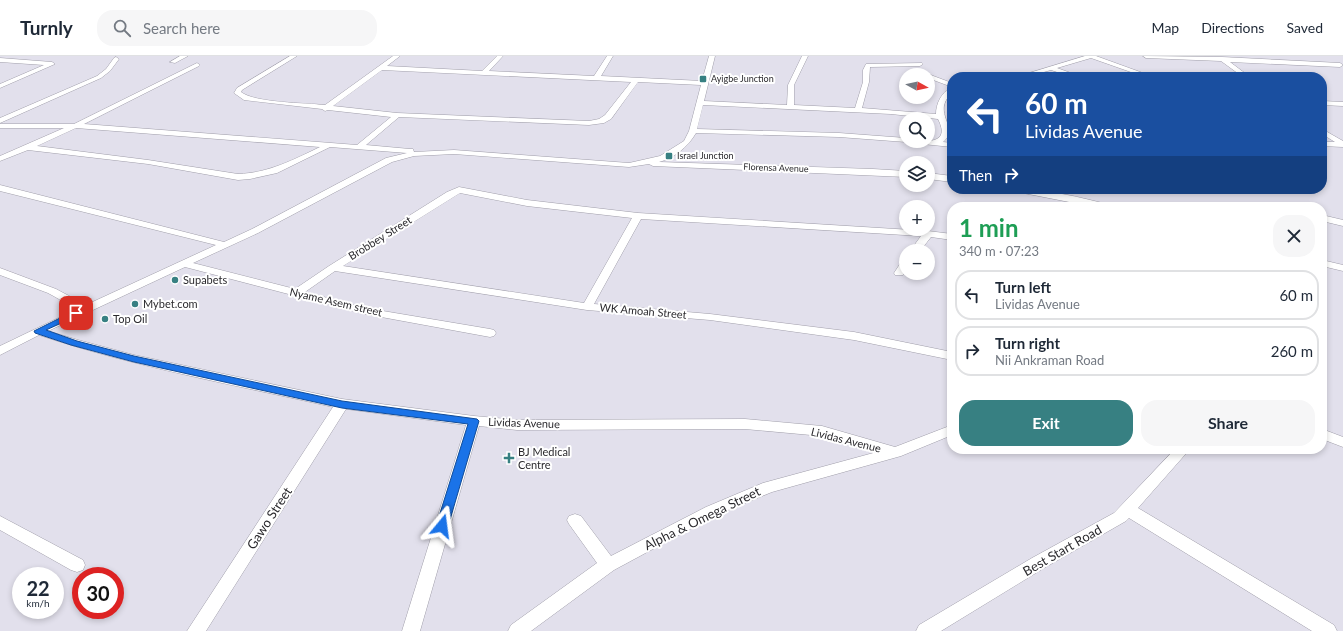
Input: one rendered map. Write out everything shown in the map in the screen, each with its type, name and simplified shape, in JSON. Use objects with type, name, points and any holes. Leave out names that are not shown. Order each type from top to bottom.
[{"type":"street","points":[[173,62],[185,56]]},
{"type":"street","points":[[294,56],[239,89],[237,93],[244,98],[262,101],[398,116],[589,123],[601,121],[608,117],[636,80]]},
{"type":"street","points":[[325,109],[397,56]]},
{"type":"street","points":[[484,72],[500,56]]},
{"type":"street","points":[[597,78],[610,56]]},
{"type":"street","points":[[0,126],[75,126],[622,165],[645,163],[672,154],[687,142],[693,131],[712,56]]},
{"type":"street","points":[[790,108],[791,85],[804,56]]},
{"type":"street","points":[[1037,72],[1091,56],[1137,72]]},
{"type":"street","points":[[1146,56],[1220,58],[1341,65]]},
{"type":"street","points":[[1324,56],[1341,65]]},
{"type":"street","points":[[913,57],[922,68]]},
{"type":"street","points":[[1220,58],[1240,72]]},
{"type":"street","points":[[0,121],[99,77],[108,70],[116,59]]},
{"type":"street","points":[[0,60],[52,64],[0,86]]},
{"type":"street","points":[[858,110],[866,86],[866,70],[868,65],[920,64]]},
{"type":"street","points":[[0,160],[75,126],[197,65]]},
{"type":"street","points":[[381,68],[705,83]]},
{"type":"street","points":[[1051,68],[1063,72]]},
{"type":"street","points":[[935,79],[947,83]]},
{"type":"street","points":[[938,143],[945,136],[946,128],[940,117],[941,102],[947,94]]},
{"type":"street","points":[[700,102],[790,108],[858,110],[940,117]]},
{"type":"street","points":[[1327,103],[1343,104]]},
{"type":"street","points":[[359,147],[398,116]]},
{"type":"street","points":[[693,131],[899,140]]},
{"type":"street","points":[[1327,134],[1343,145]]},
{"type":"street","points":[[935,143],[947,144]]},
{"type":"street","points":[[1327,144],[1343,145]]},
{"type":"street","points":[[27,147],[148,162],[238,177],[251,177],[276,170],[329,145]]},
{"type":"street","points":[[0,351],[38,331],[226,245],[378,165],[402,156],[429,152]]},
{"type":"street","name":"Florensa Avenue","points":[[645,163],[899,174]]},
{"type":"street","points":[[935,177],[947,178]]},
{"type":"street","points":[[0,188],[226,245]]},
{"type":"street","name":"Brobbey Street","points":[[297,293],[333,268],[450,194],[459,190],[527,203],[638,216],[899,232]]},
{"type":"street","points":[[1046,194],[1085,202]]},
{"type":"street","points":[[587,307],[638,216]]},
{"type":"street","points":[[1327,219],[1343,223]]},
{"type":"street","name":"Brobbey Street","points":[[935,235],[947,236]]},
{"type":"street","points":[[920,244],[926,236]]},
{"type":"street","name":"Nyame Asem street","points":[[184,264],[365,310],[490,333]]},
{"type":"street","points":[[1327,264],[1343,268]]},
{"type":"street","name":"WK Amoah Street","points":[[333,268],[587,307],[710,317],[832,334],[947,355]]},
{"type":"street","points":[[0,271],[52,291],[85,309]]},
{"type":"street","name":"Lividas Avenue","points":[[38,331],[74,343],[134,359],[342,404],[517,425],[745,424],[822,431],[896,452]]},
{"type":"street","name":"Gawo Street","points":[[196,631],[342,404]]},
{"type":"street","points":[[411,631],[474,421]]},
{"type":"street","name":"Alpha & Omega Street","points":[[517,631],[608,565],[711,511],[768,487],[896,452],[947,432]]},
{"type":"street","points":[[1327,436],[1343,442]]},
{"type":"street","name":"Best Start Road","points":[[925,631],[1038,563],[1120,517],[1178,454]]},
{"type":"street","points":[[1128,509],[1328,631]]},
{"type":"street","points":[[575,520],[608,565]]},
{"type":"street","points":[[0,522],[77,565]]},
{"type":"place","name":"Ayigbe Junction","points":[[703,79]]},
{"type":"place","name":"Israel Junction","points":[[669,156]]},
{"type":"place","name":"Supabets","points":[[175,280]]},
{"type":"place","name":"Mybet.com","points":[[135,304]]},
{"type":"place","name":"Top Oil","points":[[105,319]]},
{"type":"place","name":"BJ Medical Centre","points":[[509,458]]},
{"type":"route","points":[[76,313],[38,331],[74,343],[134,359],[342,404],[474,421],[442,526]]}]
